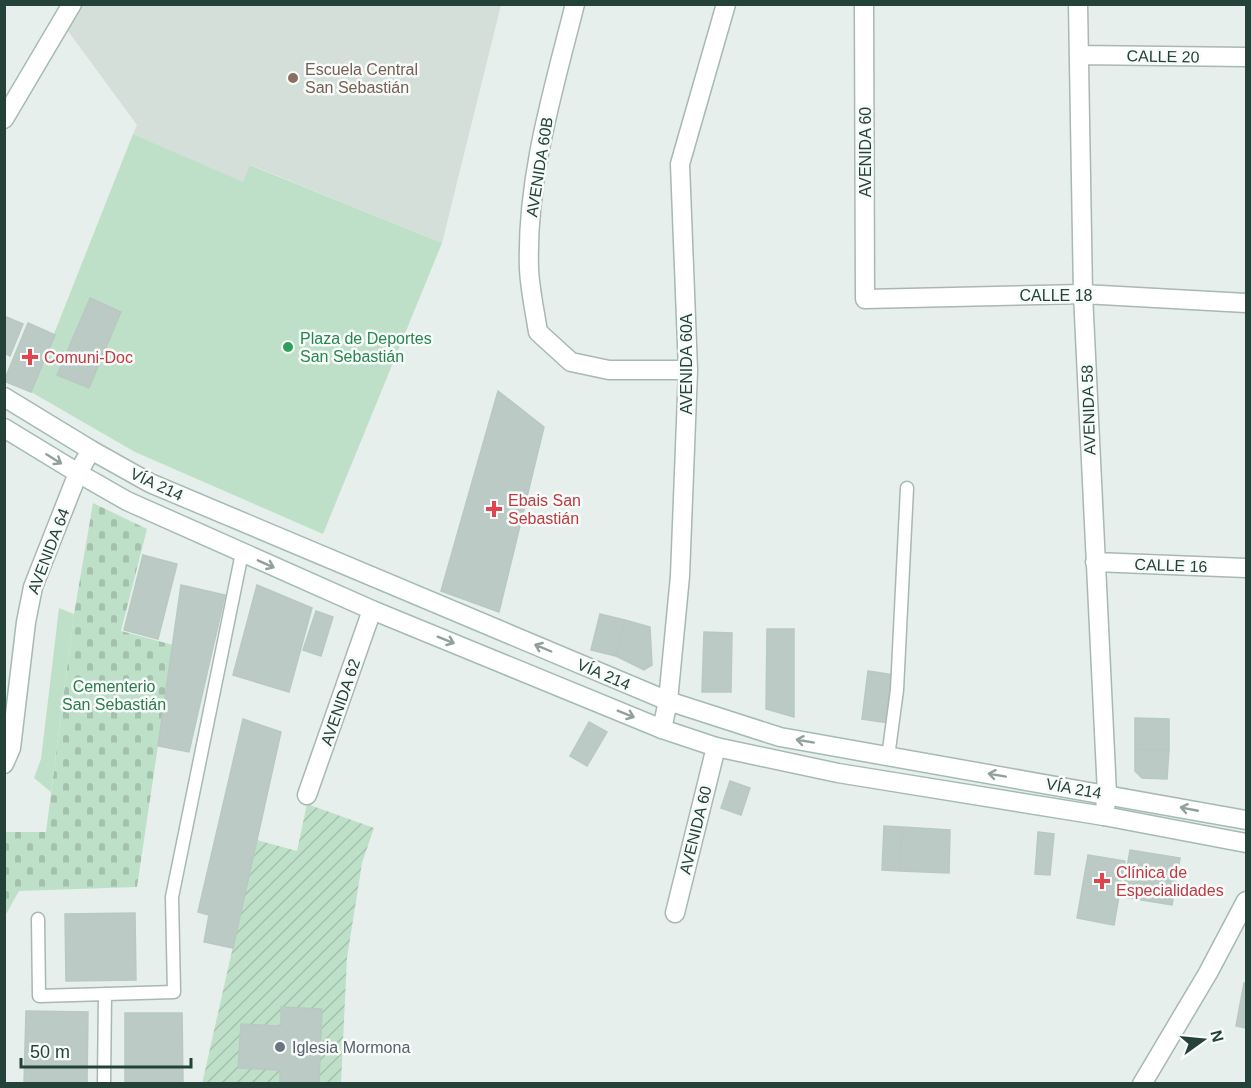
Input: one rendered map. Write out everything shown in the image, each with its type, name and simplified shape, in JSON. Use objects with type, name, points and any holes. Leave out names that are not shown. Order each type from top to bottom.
[{"type":"street","points":[[4,119],[72,4]]},
{"type":"street","name":"AVENIDA 60B","points":[[575,4],[541,141],[530,211],[529,271],[538,333],[571,362],[609,370],[688,370]]},
{"type":"street","name":"AVENIDA 60A","points":[[662,729],[668,701],[680,576],[688,370],[680,164],[726,4]]},
{"type":"street","name":"AVENIDA 60","points":[[864,4],[865,299]]},
{"type":"street","name":"AVENIDA 58","points":[[1078,4],[1083,294],[1107,794],[1104,816]]},
{"type":"street","name":"CALLE 20","points":[[1079,55],[1246,57]]},
{"type":"street","name":"CALLE 18","points":[[865,299],[1083,294],[1246,303]]},
{"type":"street","name":"VÍA 214","points":[[4,398],[150,483],[668,701],[780,737],[1246,820]]},
{"type":"street","name":"VÍA 214","points":[[4,428],[127,501],[372,610],[662,729],[716,747],[838,773],[1104,816],[1246,843]]},
{"type":"street","name":"AVENIDA 64","points":[[4,764],[11,748],[26,622],[33,587],[78,473],[91,450]]},
{"type":"street","name":"CALLE 16","points":[[1095,562],[1246,568]]},
{"type":"street","name":"AVENIDA 62","points":[[307,795],[372,610]]},
{"type":"street","name":"AVENIDA 60","points":[[675,913],[716,747]]},
{"type":"street","points":[[1142,1083],[1208,973],[1246,901]]},
{"type":"lane","points":[[888,757],[897,690],[907,488]]},
{"type":"lane","points":[[38,920],[39,996],[174,992],[172,897],[242,552]]},
{"type":"lane","points":[[104,1083],[105,994]]},
{"type":"shaded area","name":"Escuela Central San Sebastián","points":[[83,5],[501,5],[442,243],[251,165],[243,183],[133,134],[137,125],[68,31]]},
{"type":"green space","name":"Plaza de Deportes San Sebastián","points":[[133,134],[243,182],[250,165],[442,243],[323,534],[135,452],[31,392]]},
{"type":"green space","name":"Cementerio San Sebastián","points":[[93,503],[147,529],[121,631],[173,645],[137,887],[19,891],[5,916],[5,832],[46,832],[74,614]]},
{"type":"green space","points":[[59,608],[74,614],[51,792],[34,778],[41,759]]},
{"type":"green space","points":[[307,804],[374,828],[362,863],[347,958],[341,1083],[202,1084],[257,840],[297,851]]},
{"type":"building","points":[[90,298],[121,312],[89,388],[57,375]]},
{"type":"building","points":[[4,316],[23,324],[10,356],[4,353]]},
{"type":"building","name":"Comuni-Doc","points":[[28,323],[55,335],[31,392],[4,381]]},
{"type":"building","name":"Ebais San Sebastián","points":[[498,391],[544,427],[499,612],[441,591]]},
{"type":"building","points":[[143,555],[177,564],[158,639],[124,630]]},
{"type":"building","points":[[181,585],[225,595],[189,752],[158,746]]},
{"type":"building","points":[[257,585],[312,608],[289,692],[233,675]]},
{"type":"building","points":[[316,611],[333,617],[321,656],[303,650]]},
{"type":"building","points":[[600,614],[625,620],[616,656],[591,650]]},
{"type":"building","points":[[625,620],[650,627],[652,665],[644,670],[616,656]]},
{"type":"building","points":[[767,629],[794,629],[794,717],[766,709]]},
{"type":"building","points":[[704,632],[732,633],[731,692],[702,692]]},
{"type":"building","points":[[868,671],[894,675],[888,723],[862,719]]},
{"type":"building","points":[[1135,718],[1169,719],[1169,750],[1135,749]]},
{"type":"building","points":[[243,719],[281,732],[233,948],[204,942],[209,915],[198,912]]},
{"type":"building","points":[[589,722],[607,732],[587,766],[570,756]]},
{"type":"building","points":[[1135,749],[1169,750],[1167,779],[1142,778],[1135,771]]},
{"type":"building","points":[[730,781],[750,788],[741,815],[721,808]]},
{"type":"building","points":[[884,826],[902,827],[900,871],[882,870]]},
{"type":"building","points":[[902,827],[950,830],[949,873],[900,871]]},
{"type":"building","points":[[1038,832],[1054,834],[1050,875],[1035,874]]},
{"type":"building","points":[[1130,850],[1180,858],[1172,905],[1122,897]]},
{"type":"building","name":"Clínica de Especialidades","points":[[1088,855],[1125,861],[1114,925],[1077,918]]},
{"type":"building","points":[[135,913],[136,980],[66,981],[65,914]]},
{"type":"building","points":[[1244,983],[1246,983],[1246,1028],[1236,1026]]},
{"type":"building","name":"Iglesia Mormona","points":[[281,1007],[322,1009],[319,1084],[280,1084],[280,1070],[238,1068],[241,1024],[281,1026]]},
{"type":"building","points":[[26,1011],[88,1012],[87,1084],[24,1084]]},
{"type":"building","points":[[125,1013],[182,1013],[183,1083],[125,1083]]},
{"type":"place","name":"Escuela Central San Sebastián","points":[[293,78]]},
{"type":"place","name":"Plaza de Deportes San Sebastián","points":[[288,347]]},
{"type":"place","name":"Comuni-Doc","points":[[30,357]]},
{"type":"place","name":"Ebais San Sebastián","points":[[494,509]]},
{"type":"place","name":"Clínica de Especialidades","points":[[1102,881]]},
{"type":"place","name":"Iglesia Mormona","points":[[280,1047]]}]
